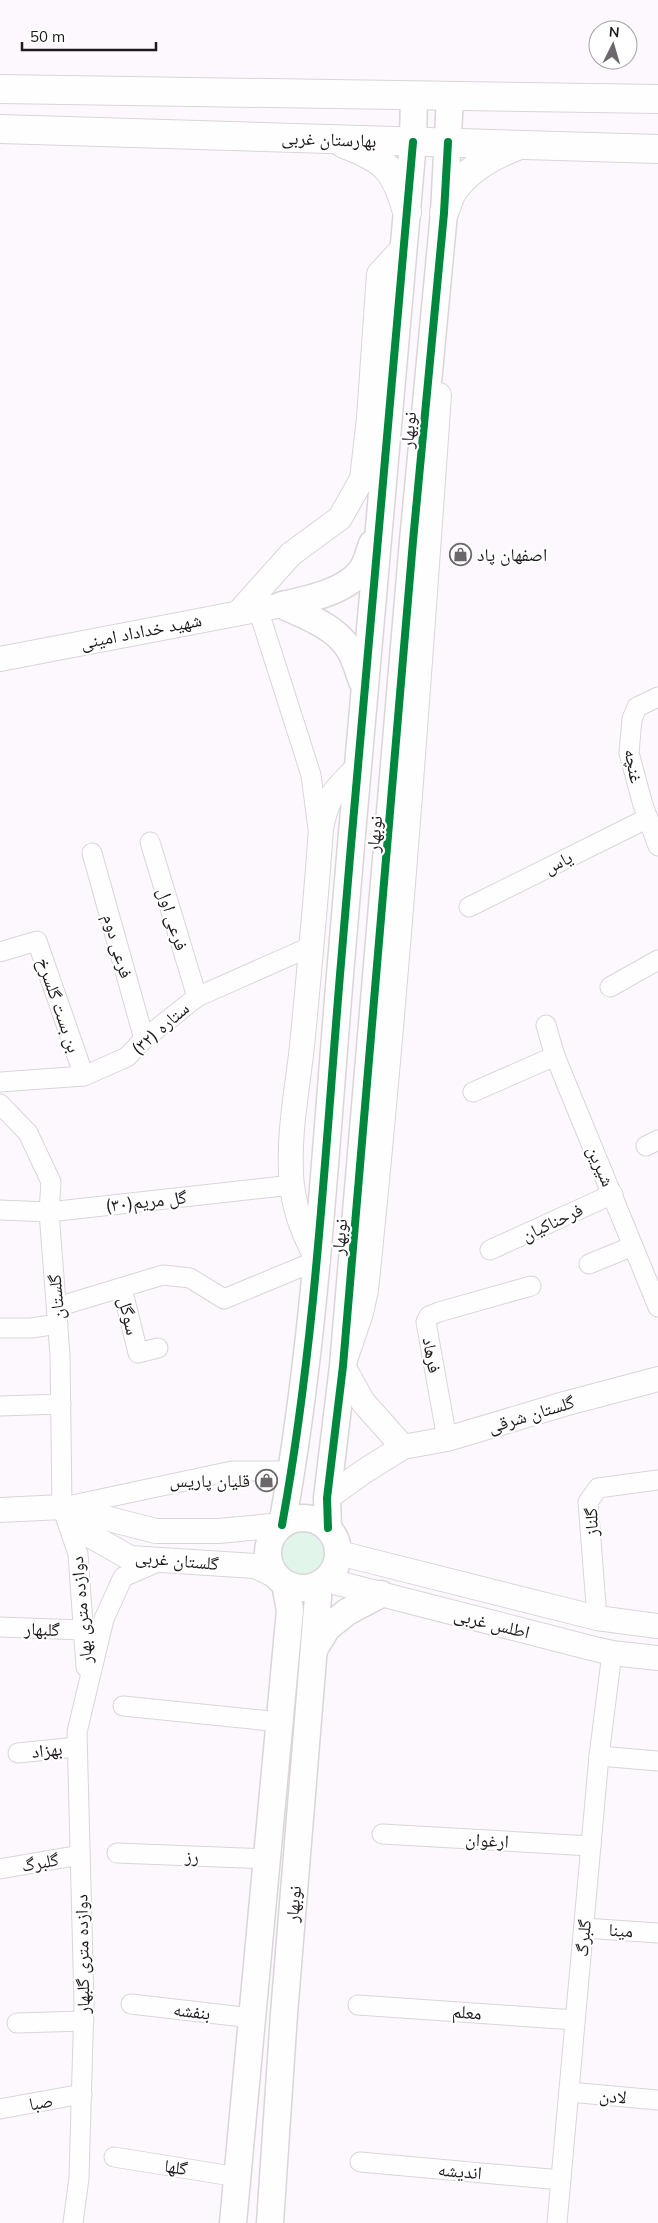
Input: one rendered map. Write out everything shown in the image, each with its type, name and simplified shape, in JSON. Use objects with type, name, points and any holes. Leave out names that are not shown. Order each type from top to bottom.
[{"type":"main road","points":[[0,89],[658,99]]},
{"type":"main road","name":"نوبهار","points":[[282,1525],[292,1472],[318,1260],[357,768],[413,142],[414,96]]},
{"type":"main road","name":"نوبهار","points":[[328,1528],[327,1498],[343,1366],[386,870],[407,710],[421,542],[428,370],[444,213],[450,96]]},
{"type":"main road","name":"بهارستان غربی","points":[[0,128],[658,149]]},
{"type":"main road","points":[[323,139],[369,154],[390,170],[399,183],[407,212]]},
{"type":"main road","points":[[444,213],[453,191],[477,167],[492,156],[519,145]]},
{"type":"main road","points":[[393,364],[401,356],[410,354],[420,358],[428,370]]},
{"type":"main road","points":[[260,608],[315,598],[344,586],[363,568],[378,527]]},
{"type":"main road","points":[[260,608],[324,625],[349,648],[364,686]]},
{"type":"main road","points":[[349,863],[356,874],[366,879],[377,878],[386,870]]},
{"type":"main road","points":[[311,1518],[328,1528],[338,1544],[339,1553],[336,1568],[322,1583],[302,1589],[280,1580],[268,1559],[268,1549],[270,1540],[282,1525],[291,1520],[311,1518]]},
{"type":"main road","name":"نوبهار","points":[[233,2223],[290,1610],[280,1580]]},
{"type":"main road","name":"نوبهار","points":[[270,2223],[284,2014],[322,1583]]},
{"type":"main road","points":[[315,1648],[327,1628],[347,1612],[381,1594]]},
{"type":"street","points":[[320,845],[311,775],[260,608],[291,554],[340,518],[362,479],[369,418],[379,274],[403,248]]},
{"type":"street","points":[[421,542],[445,325],[434,301]]},
{"type":"street","name":"شهید خداداد امینی","points":[[0,659],[260,608]]},
{"type":"street","name":"غنچه","points":[[658,697],[636,707],[630,730],[629,753],[658,846]]},
{"type":"street","points":[[403,1447],[363,1402],[343,1366],[361,1313],[366,1290],[386,1098],[407,710]]},
{"type":"street","points":[[0,1328],[31,1328],[122,1288],[163,1275],[190,1278],[224,1298],[318,1260],[303,1233],[292,1184],[291,1149],[312,946],[320,845],[326,807],[331,794],[357,768]]},
{"type":"street","name":"یاس","points":[[468,907],[648,818]]},
{"type":"street","name":"فرعی اول","points":[[150,842],[197,997]]},
{"type":"street","name":"فرعی دوم","points":[[92,853],[144,1039]]},
{"type":"street","name":"بن بست گلسرخ","points":[[0,952],[37,941],[84,1076]]},
{"type":"street","name":"ستاره (۳۲)","points":[[0,1082],[84,1076],[127,1057],[144,1039],[197,997],[312,946]]},
{"type":"street","points":[[610,986],[658,960]]},
{"type":"street","name":"شیرین","points":[[546,1024],[555,1056],[658,1307]]},
{"type":"street","points":[[473,1092],[555,1056]]},
{"type":"street","name":"گلستان","points":[[0,1104],[28,1132],[51,1182],[49,1212],[57,1315],[61,1404],[62,1507]]},
{"type":"street","name":"گل مریم(۳۰)","points":[[0,1210],[49,1212],[292,1184]]},
{"type":"street","name":"فرحناکیان","points":[[490,1250],[613,1194]]},
{"type":"street","points":[[589,1264],[633,1246]]},
{"type":"street","name":"فرهاد","points":[[447,1439],[426,1322],[429,1316],[531,1286]]},
{"type":"street","name":"سوگل","points":[[122,1288],[138,1353],[158,1348]]},
{"type":"street","name":"گلستان شرقی","points":[[327,1498],[363,1472],[403,1447],[447,1439],[564,1404],[658,1379]]},
{"type":"street","points":[[0,1406],[61,1404]]},
{"type":"street","points":[[0,1510],[62,1507],[232,1471],[292,1472]]},
{"type":"street","name":"گلناز","points":[[597,1618],[588,1502],[598,1488],[658,1480]]},
{"type":"street","points":[[62,1507],[156,1531],[219,1531],[282,1525]]},
{"type":"street","name":"گلستان غربی","points":[[62,1507],[93,1537],[130,1558],[254,1566],[280,1580]]},
{"type":"street","name":"دوازده متری بهار","points":[[62,1507],[78,1554],[88,1685]]},
{"type":"street","name":"اطلس غربی","points":[[339,1553],[597,1618],[658,1626]]},
{"type":"street","name":"دوازده متری گلبهار","points":[[73,2223],[80,2178],[84,2021],[77,1732],[104,1619],[123,1578],[160,1561]]},
{"type":"street","name":"اطلس غربی","points":[[322,1583],[381,1594],[612,1653],[658,1658]]},
{"type":"street","name":"گلبهار","points":[[0,1627],[84,1630]]},
{"type":"street","name":"گلبرگ","points":[[557,2223],[591,1846],[612,1653]]},
{"type":"street","points":[[122,1706],[280,1722]]},
{"type":"street","name":"بهزاد","points":[[18,1753],[77,1747]]},
{"type":"street","points":[[600,1756],[658,1761]]},
{"type":"street","name":"ارغوان","points":[[382,1834],[591,1846]]},
{"type":"street","name":"رز","points":[[117,1853],[267,1859]]},
{"type":"street","name":"گلبرگ","points":[[0,1869],[80,1855]]},
{"type":"street","name":"مینا","points":[[584,1928],[658,1933]]},
{"type":"street","name":"بنفشه","points":[[131,2004],[252,2018]]},
{"type":"street","name":"معلم","points":[[358,2005],[575,2020]]},
{"type":"street","points":[[17,2023],[84,2021]]},
{"type":"street","name":"لادن","points":[[569,2092],[658,2100]]},
{"type":"street","name":"صبا","points":[[0,2109],[82,2094]]},
{"type":"street","name":"گلها","points":[[114,2157],[238,2177]]},
{"type":"street","name":"اندیشه","points":[[360,2162],[561,2180]]},
{"type":"green space","points":[[303,1527],[321,1534],[328,1552],[321,1570],[303,1577],[285,1570],[278,1552],[285,1534]]},
{"type":"cycle path","points":[[282,1525],[303,1385],[318,1244],[413,142]]},
{"type":"cycle path","points":[[328,1528],[327,1498],[343,1366],[413,541],[444,213],[448,142]]},
{"type":"place","name":"اصفهان پاد","points":[[461,554]]},
{"type":"place","name":"قلیان پاریس","points":[[266,1480]]}]
